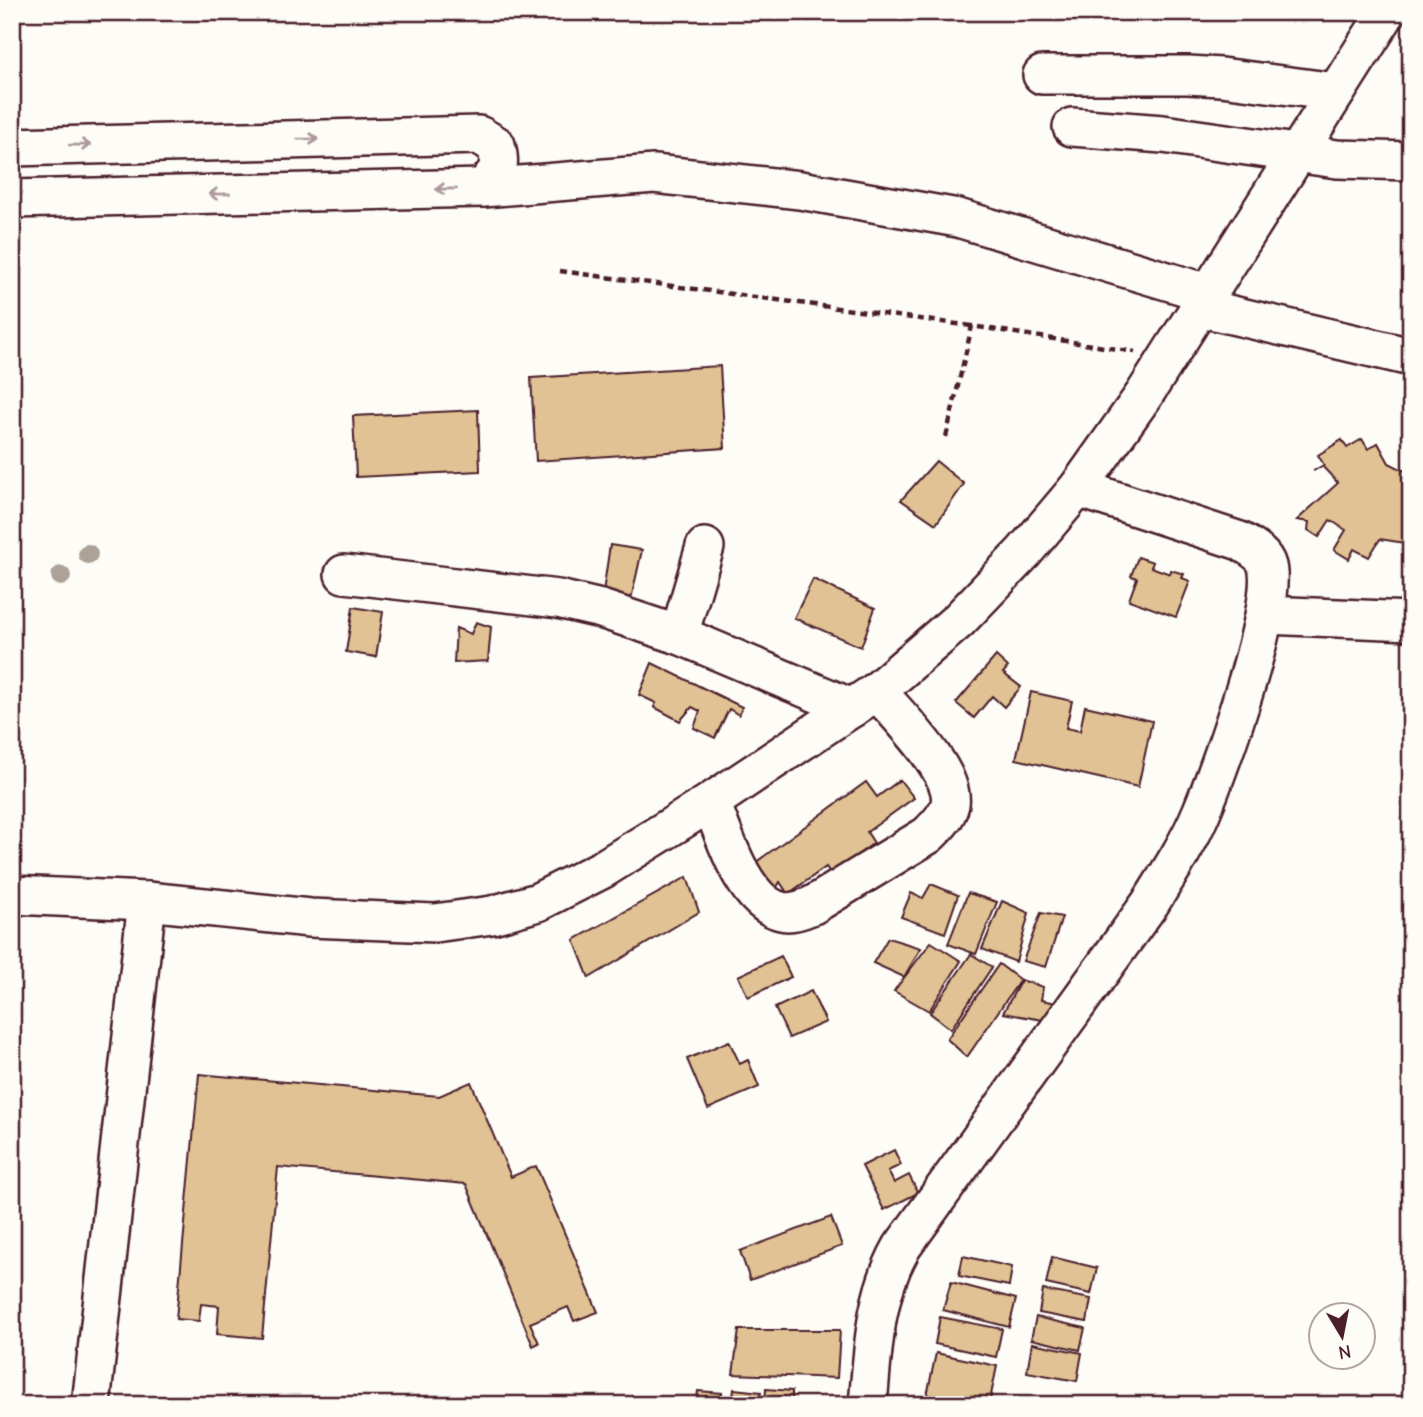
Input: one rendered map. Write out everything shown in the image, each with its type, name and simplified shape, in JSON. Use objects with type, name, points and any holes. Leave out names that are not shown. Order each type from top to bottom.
[{"type":"street","points":[[12,895],[148,901],[310,918],[435,923],[492,915],[538,902],[592,874],[711,802],[864,699],[960,620],[1024,552],[1078,488],[1144,396],[1336,92],[1395,14]]},
{"type":"street","points":[[1042,75],[1210,76],[1336,92]]},
{"type":"street","points":[[1072,127],[1163,134],[1337,159],[1411,161]]},
{"type":"street","points":[[12,147],[479,135],[496,145],[500,162],[496,173],[483,188]]},
{"type":"street","points":[[12,199],[483,188],[654,174],[800,190],[958,218],[1203,300],[1411,357]]},
{"type":"street","points":[[868,1405],[875,1332],[890,1267],[1151,902],[1178,856],[1201,813],[1228,740],[1265,615],[1269,584],[1266,563],[1249,546],[1078,488]]},
{"type":"street","points":[[679,635],[705,547]]},
{"type":"street","points":[[344,574],[558,599],[626,616],[864,699],[942,769],[950,786],[950,805],[943,821],[928,835],[799,911],[781,911],[763,902],[748,885],[711,802]]},
{"type":"street","points":[[1265,615],[1411,621]]},
{"type":"street","points":[[90,1405],[148,901]]},
{"type":"path","points":[[560,271],[972,326],[1167,358]]},
{"type":"path","points":[[946,437],[972,326]]},
{"type":"building","points":[[720,366],[725,448],[536,461],[531,378]]},
{"type":"building","points":[[478,410],[480,471],[356,477],[353,416]]},
{"type":"building","points":[[1362,439],[1368,449],[1378,443],[1389,463],[1411,474],[1411,544],[1380,539],[1369,557],[1354,549],[1349,559],[1334,550],[1346,530],[1330,520],[1319,537],[1308,530],[1309,522],[1297,520],[1338,483],[1322,466],[1324,465],[1318,455],[1342,440],[1347,448]]},
{"type":"building","points":[[936,461],[964,484],[936,524],[901,500]]},
{"type":"building","points":[[610,545],[642,550],[630,604],[602,599]]},
{"type":"building","points":[[1138,557],[1153,562],[1151,567],[1170,574],[1171,570],[1184,574],[1182,578],[1190,581],[1176,617],[1129,600],[1137,578],[1131,576]]},
{"type":"building","points":[[813,579],[875,608],[861,647],[794,618]]},
{"type":"building","points":[[353,607],[383,612],[376,657],[346,652]]},
{"type":"building","points":[[476,622],[491,627],[488,661],[454,663],[456,628],[471,634]]},
{"type":"building","points":[[996,656],[1008,667],[1003,673],[1021,687],[1004,707],[992,696],[974,718],[956,703]]},
{"type":"building","points":[[652,663],[742,707],[739,715],[729,709],[715,738],[694,728],[700,711],[692,707],[680,721],[654,707],[656,703],[639,695]]},
{"type":"building","points":[[1031,692],[1072,701],[1066,728],[1080,731],[1085,706],[1152,721],[1138,787],[1016,759]]},
{"type":"building","points":[[900,780],[914,798],[867,832],[874,843],[831,874],[826,867],[788,894],[780,882],[770,898],[748,868],[866,782],[877,797]]},
{"type":"building","points":[[687,877],[699,912],[589,978],[574,940]]},
{"type":"building","points":[[931,884],[958,895],[945,933],[901,917],[911,893],[923,898]]},
{"type":"building","points":[[968,893],[997,902],[976,954],[948,944]]},
{"type":"building","points":[[1002,901],[1029,913],[1016,962],[982,949]]},
{"type":"building","points":[[1041,913],[1062,917],[1046,967],[1023,961]]},
{"type":"building","points":[[888,938],[921,948],[904,977],[873,963]]},
{"type":"building","points":[[931,942],[961,961],[929,1011],[894,991]]},
{"type":"building","points":[[971,954],[992,967],[951,1029],[930,1013]]},
{"type":"building","points":[[781,956],[791,977],[748,997],[738,976]]},
{"type":"building","points":[[999,964],[1020,980],[967,1057],[947,1039]]},
{"type":"building","points":[[1021,980],[1043,987],[1041,1000],[1071,1006],[1060,1023],[1003,1013]]},
{"type":"building","points":[[811,991],[826,1022],[789,1038],[775,1008]]},
{"type":"building","points":[[729,1041],[740,1064],[748,1060],[759,1087],[708,1109],[687,1059]]},
{"type":"building","points":[[199,1074],[439,1096],[471,1082],[511,1177],[536,1166],[598,1312],[574,1321],[568,1307],[530,1323],[539,1343],[533,1346],[466,1184],[278,1167],[262,1338],[217,1334],[219,1306],[201,1304],[199,1321],[176,1319]]},
{"type":"building","points":[[894,1150],[901,1165],[888,1171],[894,1183],[909,1175],[918,1193],[884,1210],[862,1166]]},
{"type":"building","points":[[831,1217],[842,1246],[750,1280],[740,1251]]},
{"type":"building","points":[[963,1256],[1012,1267],[1009,1286],[959,1276]]},
{"type":"building","points":[[1052,1257],[1097,1268],[1091,1294],[1046,1284]]},
{"type":"building","points":[[951,1282],[1016,1299],[1009,1327],[943,1310]]},
{"type":"building","points":[[1043,1290],[1091,1299],[1087,1322],[1039,1313]]},
{"type":"building","points":[[940,1317],[1002,1329],[996,1357],[935,1344]]},
{"type":"building","points":[[1036,1317],[1085,1328],[1080,1350],[1031,1339]]},
{"type":"building","points":[[739,1330],[840,1330],[837,1378],[733,1374]]},
{"type":"building","points":[[1032,1343],[1082,1353],[1077,1381],[1027,1372]]},
{"type":"building","points":[[936,1353],[997,1366],[989,1405],[925,1405]]},
{"type":"building","points":[[734,1389],[761,1392],[759,1405],[732,1405]]},
{"type":"building","points":[[766,1389],[792,1391],[792,1405],[765,1405]]},
{"type":"building","points":[[698,1391],[722,1393],[721,1405],[696,1405]]}]
